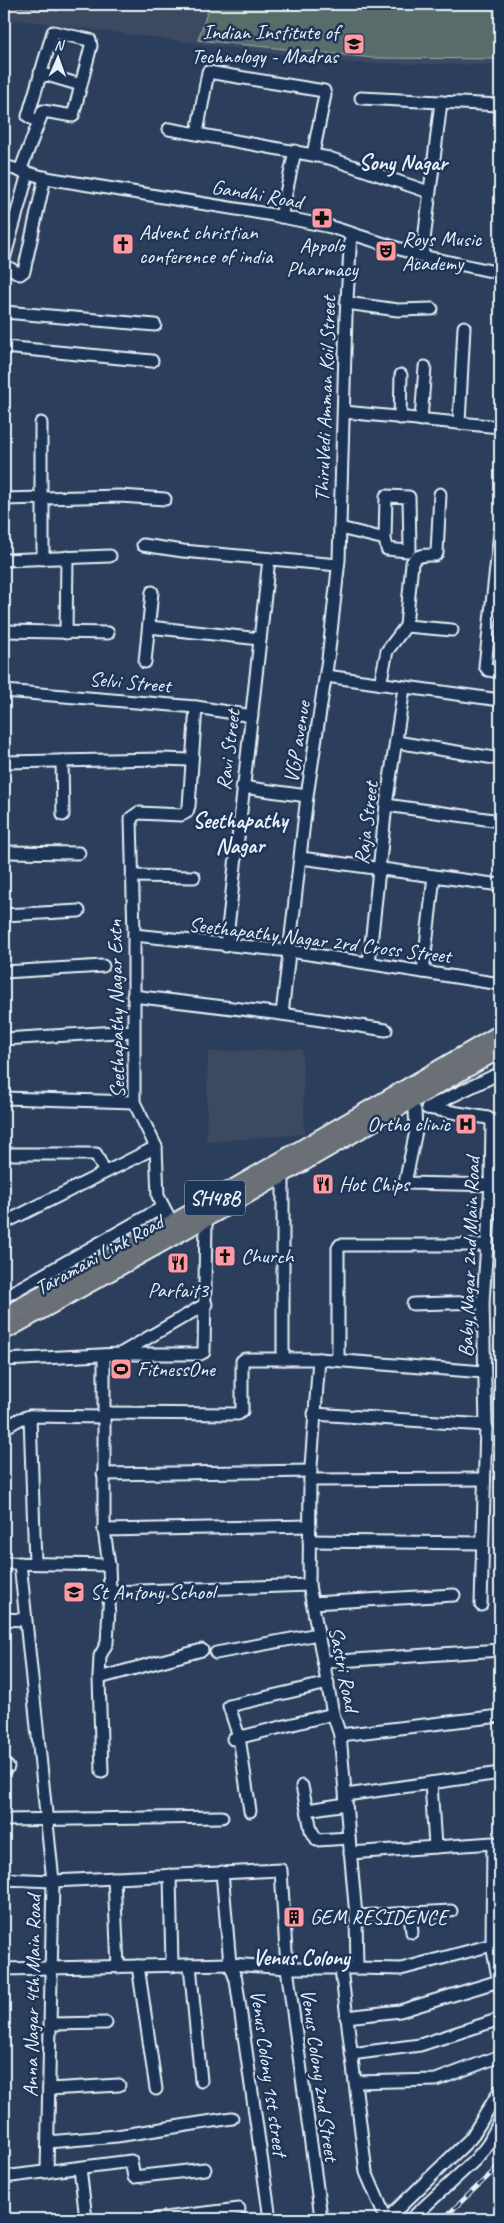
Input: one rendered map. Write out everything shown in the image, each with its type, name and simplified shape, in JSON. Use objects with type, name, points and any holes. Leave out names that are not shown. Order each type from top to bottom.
[{"type":"main road","name":"Taramani Link Road","points":[[4,1332],[206,1219],[282,1174],[412,1106],[428,1083],[500,1034]]},
{"type":"main road","name":"Taramani Link Road","points":[[4,1315],[428,1083],[500,1050]]},
{"type":"street","points":[[4,259],[25,172],[44,111],[73,116],[92,42],[89,40],[54,32],[40,73],[28,118],[39,127]]},
{"type":"street","points":[[197,133],[208,72],[324,91],[325,95],[312,154]]},
{"type":"street","points":[[40,73],[81,85]]},
{"type":"street","points":[[361,98],[500,105]]},
{"type":"street","points":[[422,256],[441,102]]},
{"type":"street","points":[[169,129],[312,154],[429,192]]},
{"type":"street","points":[[281,217],[295,151]]},
{"type":"street","name":"Gandhi Road","points":[[4,166],[45,177],[281,217],[351,233],[422,256],[500,270]]},
{"type":"street","points":[[4,265],[20,274],[24,271],[45,177]]},
{"type":"street","name":"ThiruVedi Amman Koil Street","points":[[338,565],[346,303],[351,233]]},
{"type":"street","points":[[346,303],[398,310],[432,309]]},
{"type":"street","points":[[4,312],[155,325]]},
{"type":"street","points":[[460,424],[464,327]]},
{"type":"street","points":[[4,347],[152,361]]},
{"type":"street","points":[[421,420],[425,368]]},
{"type":"street","points":[[400,418],[401,375]]},
{"type":"street","points":[[344,412],[500,427]]},
{"type":"street","points":[[41,423],[43,559]]},
{"type":"street","points":[[380,684],[387,651],[406,626],[412,563],[414,559],[420,556],[435,555],[437,553],[440,494]]},
{"type":"street","points":[[4,499],[120,496],[165,499]]},
{"type":"street","points":[[386,496],[409,497],[409,550],[387,549],[385,539],[386,496]]},
{"type":"street","points":[[340,528],[385,539]]},
{"type":"street","points":[[500,532],[485,666],[488,670],[500,672]]},
{"type":"street","points":[[143,545],[338,565]]},
{"type":"street","points":[[4,560],[110,556]]},
{"type":"street","points":[[66,633],[67,558]]},
{"type":"street","name":"Ravi Street","points":[[226,946],[242,787],[252,716],[269,559]]},
{"type":"street","name":"VGP avenue","points":[[282,1014],[307,796],[326,676],[338,565]]},
{"type":"street","points":[[145,662],[152,592]]},
{"type":"street","points":[[406,626],[452,630]]},
{"type":"street","points":[[149,627],[260,639]]},
{"type":"street","points":[[4,631],[108,633]]},
{"type":"street","points":[[326,676],[500,700]]},
{"type":"street","name":"Raja Street","points":[[369,963],[386,805],[404,688]]},
{"type":"street","name":"Selvi Street","points":[[4,691],[196,707],[252,716]]},
{"type":"street","points":[[4,762],[191,760],[196,707]]},
{"type":"street","points":[[396,742],[500,760]]},
{"type":"street","name":"Seethapathy Nagar Extn","points":[[172,1224],[158,1196],[156,1147],[134,1102],[134,935],[131,818],[134,814],[181,815],[187,812],[189,806],[191,760]]},
{"type":"street","points":[[62,761],[63,815]]},
{"type":"street","points":[[242,787],[307,796]]},
{"type":"street","points":[[386,805],[500,821]]},
{"type":"street","points":[[4,852],[79,853]]},
{"type":"street","points":[[301,858],[500,885]]},
{"type":"street","points":[[132,876],[194,877]]},
{"type":"street","points":[[423,972],[434,876]]},
{"type":"street","points":[[4,916],[79,911]]},
{"type":"street","name":"Seethapathy Nagar 2rd Cross Street","points":[[134,935],[226,946],[290,951],[500,984]]},
{"type":"street","points":[[4,972],[103,966]]},
{"type":"street","points":[[133,996],[282,1014],[386,1030]]},
{"type":"street","points":[[4,1039],[133,1030]]},
{"type":"street","points":[[496,1185],[405,1183],[416,1131],[412,1106],[428,1108],[500,1074]]},
{"type":"street","points":[[4,1098],[134,1102]]},
{"type":"street","name":"Baby Nagar 2nd Main Road","points":[[428,1108],[492,1120],[496,1185],[486,1245],[483,1302],[486,1424],[481,1605]]},
{"type":"street","points":[[4,1223],[104,1171],[156,1147]]},
{"type":"street","points":[[4,1154],[96,1154],[104,1171]]},
{"type":"street","points":[[282,1174],[283,1359]]},
{"type":"street","points":[[4,1297],[164,1207]]},
{"type":"street","points":[[4,1360],[120,1354],[203,1353],[206,1304],[206,1219]]},
{"type":"street","points":[[338,1360],[338,1248],[340,1245],[486,1245]]},
{"type":"street","points":[[413,1304],[483,1302]]},
{"type":"street","points":[[120,1354],[206,1304]]},
{"type":"street","points":[[102,1772],[99,1678],[100,1656],[107,1643],[110,1592],[109,1565],[104,1530],[104,1355]]},
{"type":"street","points":[[4,1428],[30,1416],[238,1414],[242,1411],[243,1360],[319,1359],[484,1372]]},
{"type":"street","name":"Sastri Road","points":[[319,1359],[310,1476],[309,1585],[325,1662],[333,1714],[340,1735],[356,1916],[357,1968]]},
{"type":"street","points":[[314,1414],[486,1424]]},
{"type":"street","points":[[30,1416],[36,1563]]},
{"type":"street","points":[[104,1474],[484,1479]]},
{"type":"street","points":[[104,1530],[310,1526]]},
{"type":"street","points":[[309,1540],[482,1543]]},
{"type":"street","points":[[4,1563],[109,1565]]},
{"type":"street","name":"Anna Nagar 4th Main Road","points":[[20,1563],[53,1880],[47,2172]]},
{"type":"street","points":[[110,1592],[309,1585]]},
{"type":"street","points":[[312,1603],[454,1595]]},
{"type":"street","points":[[4,1619],[25,1620]]},
{"type":"street","points":[[216,1653],[318,1634]]},
{"type":"street","points":[[99,1678],[202,1650]]},
{"type":"street","points":[[325,1662],[500,1650]]},
{"type":"street","points":[[250,1811],[230,1706],[328,1683]]},
{"type":"street","points":[[235,1739],[333,1714]]},
{"type":"street","points":[[340,1735],[500,1716]]},
{"type":"street","points":[[307,1810],[431,1783],[500,1773]]},
{"type":"street","points":[[431,1783],[435,1847]]},
{"type":"street","points":[[302,1786],[311,1830],[316,1840],[349,1838]]},
{"type":"street","points":[[4,1820],[46,1821],[222,1817]]},
{"type":"street","points":[[346,2017],[400,2011],[500,1985],[492,1945],[493,1843],[350,1853]]},
{"type":"street","name":"Venus Colony 2nd Street","points":[[4,1879],[53,1880],[280,1870],[287,1968],[321,2217]]},
{"type":"street","name":"Venus Colony 1st street","points":[[222,1872],[230,1964],[236,1980],[270,2219]]},
{"type":"street","points":[[170,1875],[172,1966]]},
{"type":"street","points":[[114,1878],[118,1966]]},
{"type":"street","points":[[356,1916],[451,1911]]},
{"type":"street","points":[[410,1913],[412,1932]]},
{"type":"street","points":[[4,1969],[230,1964],[287,1968],[401,1968],[492,1945]]},
{"type":"street","points":[[138,1966],[156,2089]]},
{"type":"street","points":[[190,1966],[201,2081]]},
{"type":"street","points":[[340,1969],[366,2172],[386,2219],[471,2138],[500,2090]]},
{"type":"street","points":[[351,2054],[420,2045],[500,2019]]},
{"type":"street","points":[[51,2024],[106,2023]]},
{"type":"street","points":[[355,2082],[436,2080],[500,2056]]},
{"type":"street","points":[[49,2089],[119,2085]]},
{"type":"street","points":[[48,2142],[117,2136],[232,2118]]},
{"type":"street","points":[[411,2219],[475,2160],[486,2146],[500,2120]]},
{"type":"street","points":[[4,2177],[131,2162],[134,2177],[206,2169]]},
{"type":"street","points":[[80,2168],[86,2219]]},
{"type":"street","points":[[156,2219],[239,2210]]},
{"type":"shaded area","name":"Indian Institute of Technology - Madras","points":[[4,4],[500,4],[500,65],[349,63],[4,18]]},
{"type":"shaded area","points":[[302,1049],[305,1134],[206,1142],[208,1052]]},
{"type":"green space","points":[[4,4],[59,4],[58,11],[4,6]]},
{"type":"green space","name":"Indian Institute of Technology - Madras","points":[[210,4],[500,4],[500,59],[373,58],[198,40]]},
{"type":"green space","points":[[492,1245],[500,1245],[500,1286],[490,1286]]},
{"type":"railway","points":[[443,2219],[500,2165]]},
{"type":"place","name":"Indian Institute of Technology - Madras","points":[[354,44]]},
{"type":"place","name":"Appolo Pharmacy","points":[[322,218]]},
{"type":"place","name":"Advent christian conference of india","points":[[123,244]]},
{"type":"place","name":"Roys Music Academy","points":[[386,251]]},
{"type":"place","name":"Ortho clinic","points":[[466,1124]]},
{"type":"place","name":"Hot Chips","points":[[323,1184]]},
{"type":"place","name":"Church","points":[[225,1256]]},
{"type":"place","name":"Parfait3","points":[[178,1263]]},
{"type":"place","name":"FitnessOne","points":[[121,1369]]},
{"type":"place","name":"St Antony School","points":[[74,1592]]},
{"type":"place","name":"GEM RESIDENCE","points":[[294,1917]]},
{"type":"district","name":"Sony Nagar","points":[[403,162]]},
{"type":"district","name":"Seethapathy Nagar","points":[[240,832]]},
{"type":"district","name":"Venus Colony","points":[[301,1957]]}]
